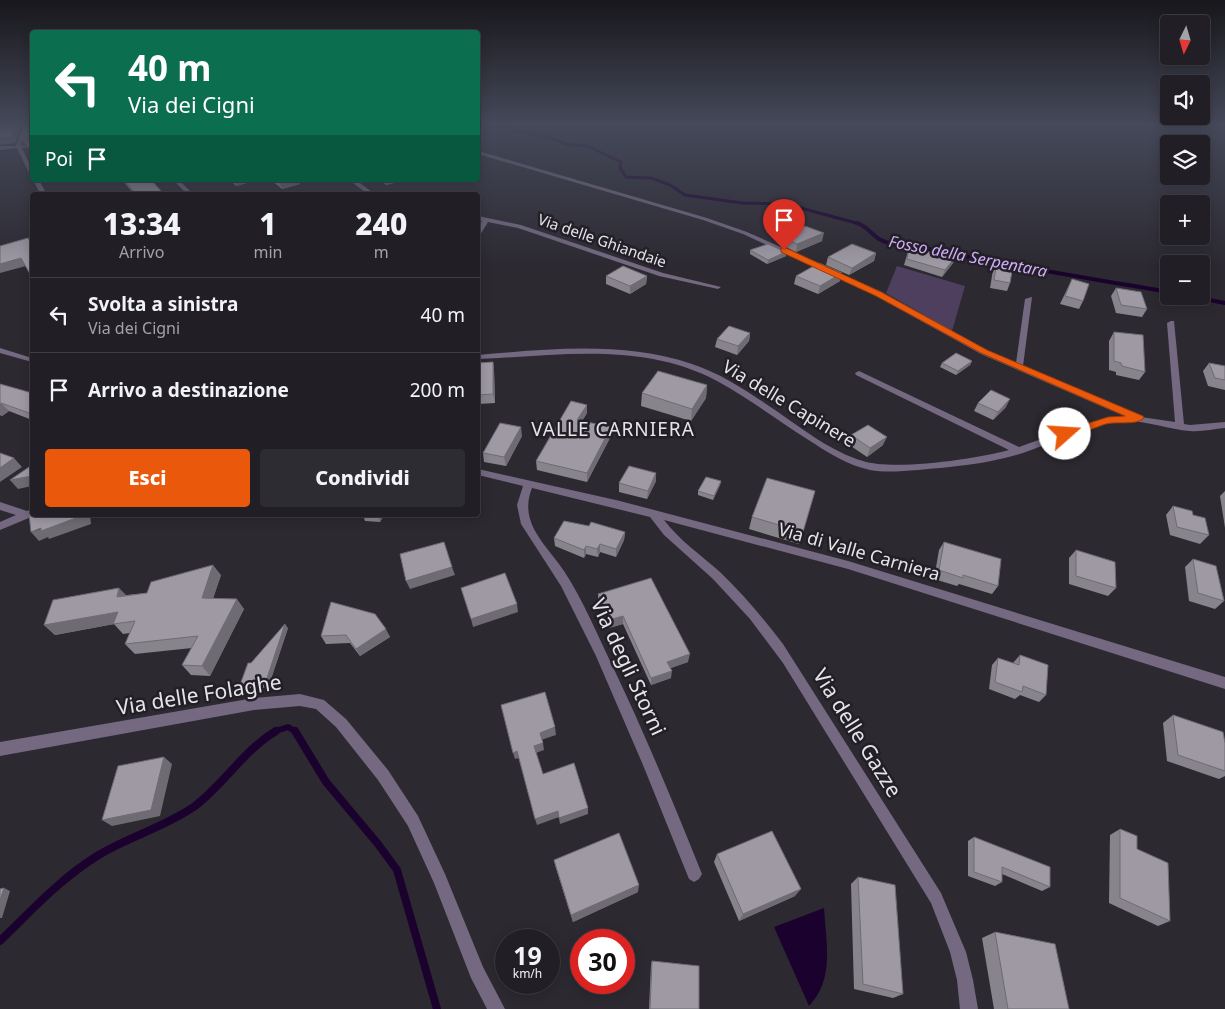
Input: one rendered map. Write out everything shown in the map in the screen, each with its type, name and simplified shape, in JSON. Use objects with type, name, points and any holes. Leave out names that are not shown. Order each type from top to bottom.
[{"type":"street","points":[[540,171],[705,219],[745,233],[871,290],[967,343],[1139,418],[1180,427],[1203,428],[1225,426]]},
{"type":"street","points":[[178,182],[189,192]]},
{"type":"street","points":[[355,182],[370,192]]},
{"type":"street","name":"Via delle Ghiandaie","points":[[480,218],[526,228],[654,273],[718,287]]},
{"type":"street","points":[[480,230],[486,219]]},
{"type":"street","points":[[1019,367],[1028,299]]},
{"type":"street","points":[[1171,323],[1180,427]]},
{"type":"street","points":[[0,350],[30,359]]},
{"type":"street","name":"Via delle Capinere","points":[[480,358],[554,352],[609,352],[643,355],[679,363],[701,371],[734,388],[833,452],[856,462],[872,466],[898,467],[994,458],[1100,422],[1139,418]]},
{"type":"street","points":[[859,373],[1018,451]]},
{"type":"street","name":"Via di Valle Carniera","points":[[480,472],[654,514],[856,567],[1225,683]]},
{"type":"street","name":"Via degli Storni","points":[[529,483],[522,506],[524,521],[528,530],[565,582],[614,680],[648,756],[694,874]]},
{"type":"street","points":[[0,506],[30,514]]},
{"type":"street","points":[[0,526],[30,514]]},
{"type":"street","name":"Via delle Gazze","points":[[654,514],[674,541],[714,574],[739,598],[763,626],[787,659],[936,898],[957,949],[965,977],[969,1009]]},
{"type":"street","name":"Via delle Folaghe","points":[[0,749],[254,704],[300,700],[319,704],[333,715],[383,775],[413,821],[430,855],[477,972],[496,1009]]},
{"type":"shaded area","points":[[897,266],[965,286],[952,331],[886,293]]},
{"type":"shaded area","points":[[824,908],[827,947],[826,972],[823,984],[809,1006],[774,927]]},
{"type":"building","points":[[126,182],[153,182],[162,192],[134,192]]},
{"type":"building","points":[[805,226],[824,233],[797,244],[779,236]]},
{"type":"building","points":[[28,238],[30,242],[30,274],[21,258],[0,264],[0,246]]},
{"type":"building","points":[[768,244],[786,252],[768,260],[750,250]]},
{"type":"building","points":[[852,244],[876,253],[852,268],[828,257]]},
{"type":"building","points":[[909,248],[956,256],[945,270],[907,259]]},
{"type":"building","points":[[997,262],[1013,265],[1010,283],[994,280]]},
{"type":"building","points":[[819,263],[842,273],[820,286],[796,276]]},
{"type":"building","points":[[623,266],[647,276],[630,286],[606,276]]},
{"type":"building","points":[[1072,279],[1089,284],[1083,301],[1065,296]]},
{"type":"building","points":[[1116,288],[1141,292],[1147,309],[1121,305]]},
{"type":"building","points":[[729,326],[750,333],[738,346],[717,339]]},
{"type":"building","points":[[1114,332],[1143,335],[1145,372],[1122,366],[1121,363],[1114,361]]},
{"type":"building","points":[[956,353],[972,361],[958,371],[942,363]]},
{"type":"building","points":[[493,362],[493,394],[480,395],[480,363]]},
{"type":"building","points":[[1209,363],[1225,366],[1225,380],[1215,378]]},
{"type":"building","points":[[658,371],[707,385],[692,409],[642,393]]},
{"type":"building","points":[[0,384],[30,392],[30,413],[0,404]]},
{"type":"building","points":[[991,390],[1010,399],[998,412],[978,403]]},
{"type":"building","points":[[571,401],[587,405],[577,420],[611,427],[587,473],[536,461]]},
{"type":"building","points":[[500,423],[521,427],[504,457],[483,453]]},
{"type":"building","points":[[868,425],[887,437],[870,448],[851,435]]},
{"type":"building","points":[[0,453],[14,458],[0,468]]},
{"type":"building","points":[[30,466],[30,476],[10,480]]},
{"type":"building","points":[[629,466],[656,473],[648,491],[619,483]]},
{"type":"building","points":[[706,477],[721,481],[714,496],[698,491]]},
{"type":"building","points":[[767,478],[815,491],[803,532],[752,517]]},
{"type":"building","points":[[1173,506],[1192,511],[1193,515],[1205,518],[1209,535],[1177,527]]},
{"type":"building","points":[[29,514],[30,517],[79,517],[41,531],[41,528],[31,532]]},
{"type":"building","points":[[564,521],[589,526],[591,522],[625,532],[616,549],[600,544],[597,549],[586,546],[584,550],[554,538]]},
{"type":"building","points":[[444,542],[452,567],[406,581],[400,554]]},
{"type":"building","points":[[944,542],[1001,559],[998,586],[939,570]]},
{"type":"building","points":[[1076,550],[1115,562],[1116,588],[1076,576]]},
{"type":"building","points":[[1193,559],[1216,566],[1224,601],[1198,593]]},
{"type":"building","points":[[213,565],[202,598],[237,599],[202,666],[182,665],[198,636],[125,644],[135,621],[113,624],[118,612],[44,625],[53,600],[119,588],[117,597],[147,593],[151,582]]},
{"type":"building","points":[[505,573],[517,604],[471,619],[461,588]]},
{"type":"building","points":[[651,578],[690,654],[667,662],[672,671],[651,678],[623,616],[609,620],[598,594]]},
{"type":"building","points":[[331,602],[375,614],[386,629],[356,649],[346,635],[321,636]]},
{"type":"building","points":[[285,624],[265,684],[240,685],[248,663],[251,663]]},
{"type":"building","points":[[1020,655],[1048,665],[1046,695],[1023,686],[1022,692],[995,682],[998,658],[1019,665]]},
{"type":"building","points":[[545,692],[555,727],[540,733],[543,743],[534,746],[543,774],[574,763],[588,808],[559,818],[558,811],[535,819],[517,751],[513,753],[501,705]]},
{"type":"building","points":[[1173,715],[1223,732],[1225,771],[1178,755]]},
{"type":"building","points":[[164,757],[151,810],[102,820],[118,766]]},
{"type":"building","points":[[1120,829],[1137,836],[1137,849],[1168,863],[1170,921],[1120,898]]},
{"type":"building","points":[[772,831],[801,889],[743,914],[717,854]]},
{"type":"building","points":[[619,833],[639,885],[571,915],[554,860]]},
{"type":"building","points":[[974,837],[1050,867],[1050,887],[1002,867],[1002,882],[974,872]]},
{"type":"building","points":[[858,877],[895,885],[903,994],[863,984]]},
{"type":"building","points":[[4,888],[0,900],[0,889]]},
{"type":"building","points":[[995,932],[1055,944],[1069,1009],[1008,1009]]},
{"type":"building","points":[[652,961],[699,966],[699,1009],[650,1009]]},
{"type":"waterway","name":"Fosso della Serpentara","points":[[622,171],[626,177],[651,178],[670,185],[685,195],[742,203],[786,204],[858,223]]},
{"type":"waterway","name":"Fosso della Serpentara","points":[[858,223],[886,243],[1160,290]]},
{"type":"waterway","name":"Fosso della Serpentara","points":[[1210,300],[1225,303]]},
{"type":"waterway","points":[[276,731],[288,727],[295,732]]},
{"type":"waterway","points":[[0,941],[46,896],[83,865],[109,849],[171,820],[195,806],[244,757],[276,731]]},
{"type":"waterway","points":[[295,732],[326,782],[378,844],[397,870],[437,1009]]},
{"type":"district","name":"VALLE CARNIERA","points":[[613,429]]},
{"type":"route","points":[[784,250],[879,294],[984,352],[1139,418],[1108,420],[1065,434]]}]
